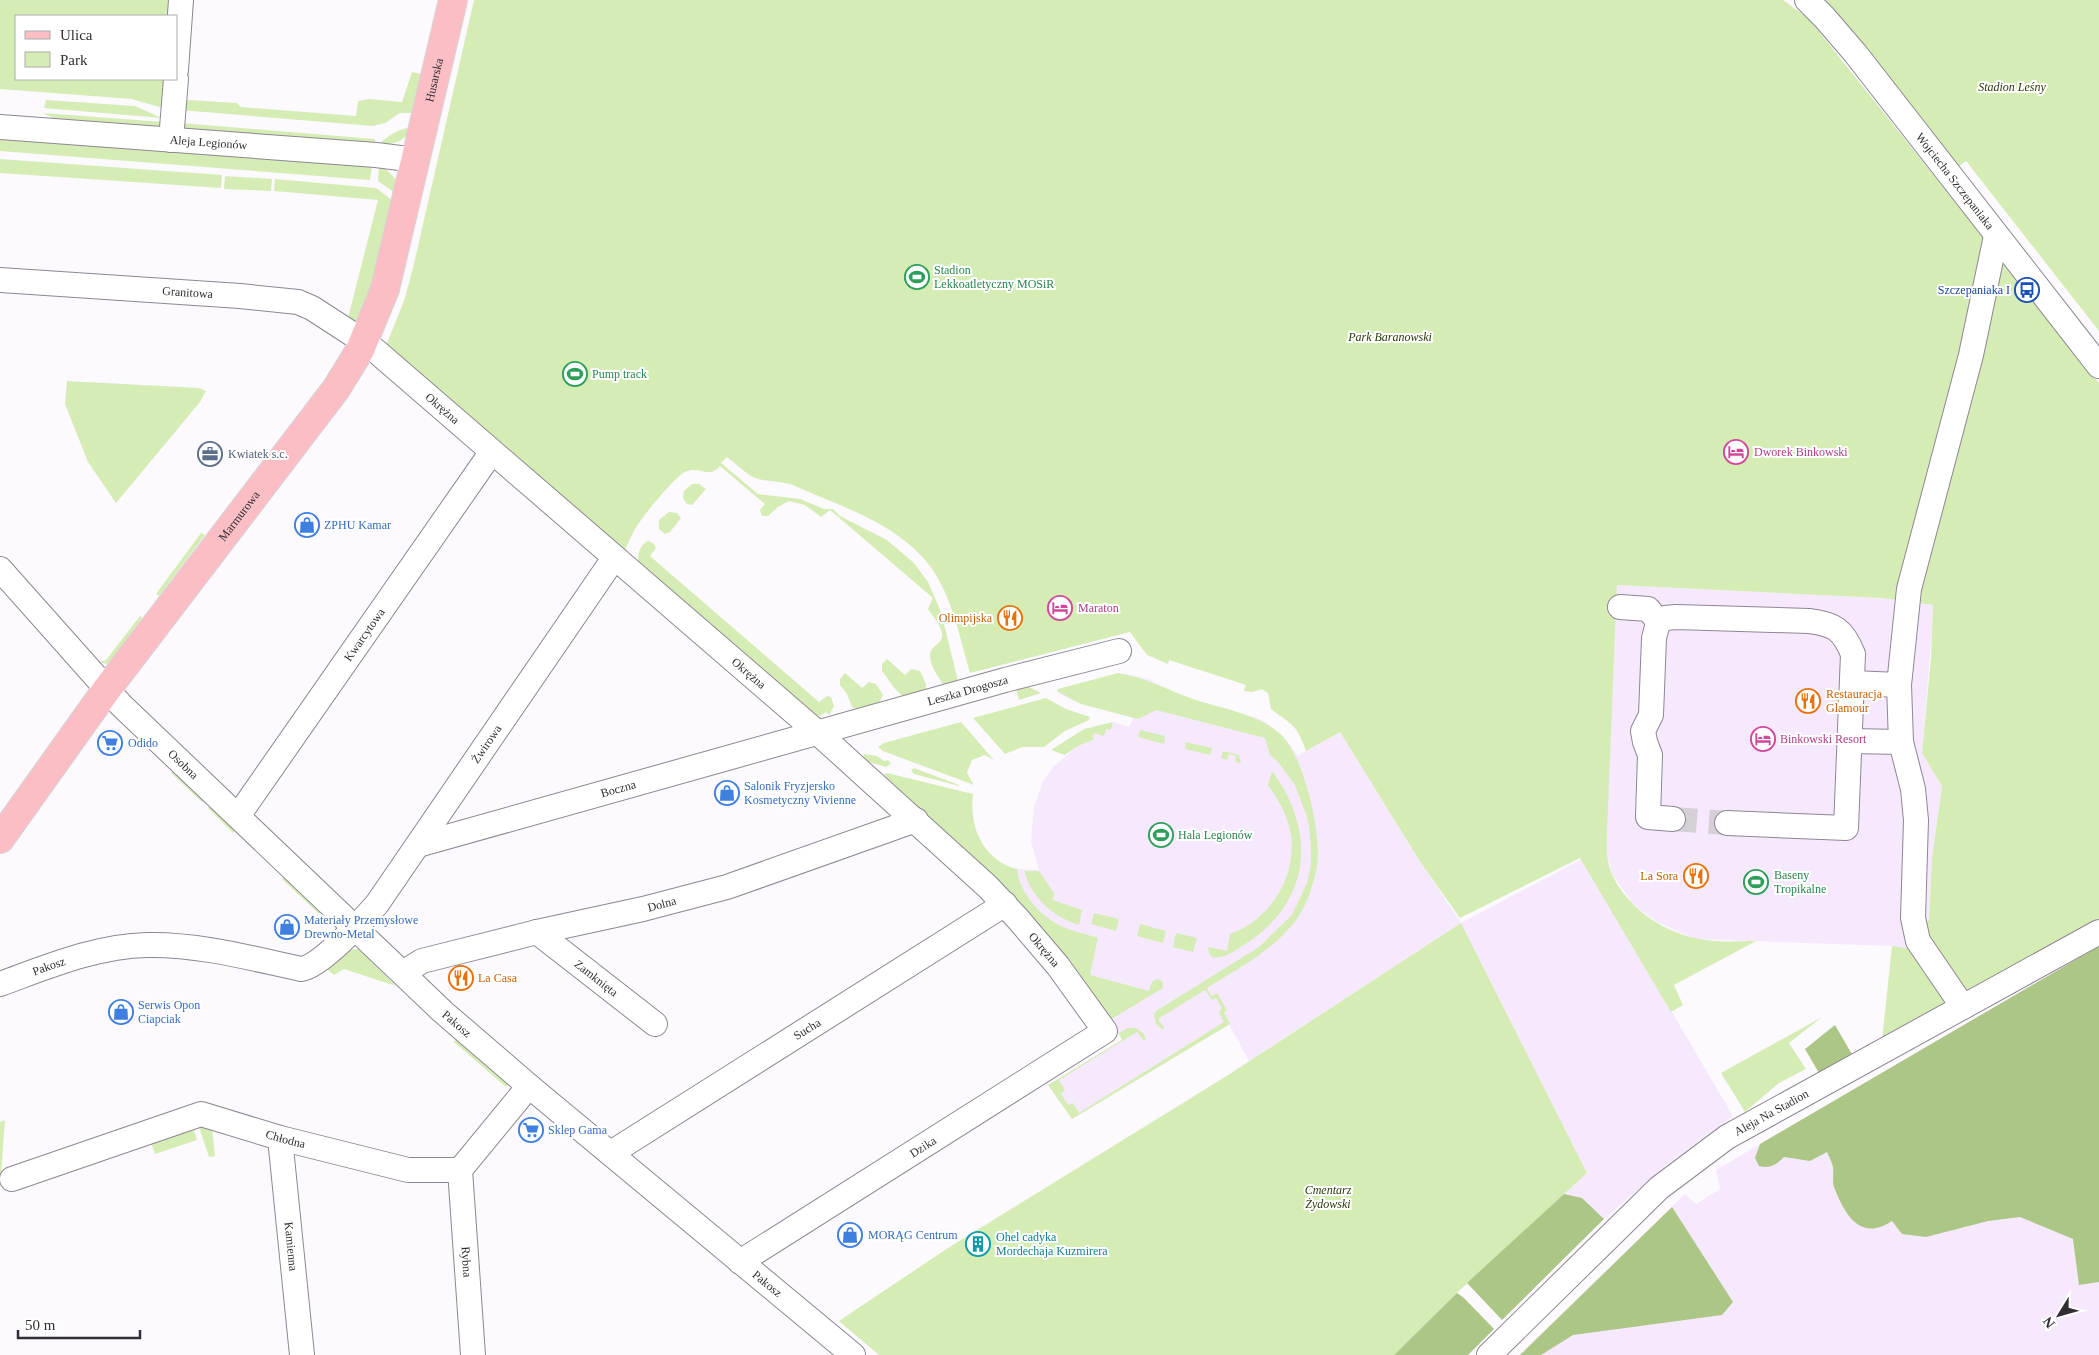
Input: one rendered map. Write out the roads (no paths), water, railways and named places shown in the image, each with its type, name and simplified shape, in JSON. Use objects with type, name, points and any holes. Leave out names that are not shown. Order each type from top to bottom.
[{"type":"main road","name":"Husarska","points":[[416,160],[453,0]]},
{"type":"main road","name":"Marmurowa","points":[[0,839],[107,689],[336,389],[364,342],[387,283],[416,160]]},
{"type":"street","points":[[178,42],[181,0]]},
{"type":"street","name":"Wojciecha Szczepaniaka","points":[[1807,0],[1824,16],[1855,53],[2099,366]]},
{"type":"street","points":[[172,140],[176,80]]},
{"type":"street","name":"Aleja Legionów","points":[[0,127],[416,160]]},
{"type":"street","points":[[1964,1007],[1918,940],[1915,930],[1913,918],[1916,820],[1913,789],[1901,742],[1899,685],[1910,589],[1970,355],[1996,236]]},
{"type":"street","name":"Granitowa","points":[[0,280],[298,302],[312,308],[364,342]]},
{"type":"street","name":"Okrężna","points":[[364,342],[818,733],[916,820],[1005,904],[1058,966],[1105,1031]]},
{"type":"street","name":"Kwarcytowa","points":[[238,816],[491,453]]},
{"type":"street","name":"Żwirowa","points":[[355,928],[377,904],[614,558]]},
{"type":"street","name":"Osobna","points":[[0,569],[121,705],[355,928]]},
{"type":"street","points":[[1620,607],[1648,609],[1659,622]]},
{"type":"street","points":[[1673,819],[1648,817],[1650,755],[1644,742],[1643,731],[1651,715],[1654,638],[1655,627],[1659,622],[1665,618],[1676,617],[1826,623],[1836,628],[1846,637],[1853,654],[1846,828],[1727,823]]},
{"type":"street","name":"Leszka Drogosza","points":[[818,733],[1006,680],[1118,651]]},
{"type":"street","points":[[1852,683],[1899,685]]},
{"type":"street","name":"Boczna","points":[[418,845],[818,733]]},
{"type":"street","points":[[1850,741],[1901,742]]},
{"type":"street","name":"Dolna","points":[[403,973],[422,961],[537,932],[643,910],[727,887],[916,820]]},
{"type":"street","name":"Sucha","points":[[610,1153],[1005,904]]},
{"type":"street","name":"Pakosz","points":[[0,984],[95,952],[146,945],[201,947],[304,969],[313,965],[355,928],[482,1047],[853,1355]]},
{"type":"street","name":"Zamknięta","points":[[537,932],[655,1024]]},
{"type":"street","name":"Aleja Na Stadion","points":[[1489,1355],[1646,1200],[1692,1162],[1744,1127],[2099,932]]},
{"type":"street","name":"Dzika","points":[[740,1262],[1105,1031]]},
{"type":"street","points":[[460,1170],[529,1086]]},
{"type":"street","name":"Chłodna","points":[[12,1179],[201,1114],[280,1138],[408,1170],[460,1170]]},
{"type":"street","name":"Kamienna","points":[[280,1138],[302,1355]]},
{"type":"street","name":"Rybna","points":[[460,1170],[474,1355]]},
{"type":"tunnel","points":[[1673,819],[1727,823]]},
{"type":"place","name":"Stadion Lekkoatletyczny MOSiR","points":[[917,277]]},
{"type":"place","name":"Szczepaniaka I","points":[[2027,290]]},
{"type":"place","name":"Pump track","points":[[575,374]]},
{"type":"place","name":"Dworek Binkowski","points":[[1736,452]]},
{"type":"place","name":"Kwiatek s.c.","points":[[210,454]]},
{"type":"place","name":"ZPHU Kamar","points":[[307,525]]},
{"type":"place","name":"Maraton","points":[[1060,608]]},
{"type":"place","name":"Olimpijska","points":[[1010,618]]},
{"type":"place","name":"Restauracja Glamour","points":[[1808,701]]},
{"type":"place","name":"Binkowski Resort","points":[[1763,739]]},
{"type":"place","name":"Odido","points":[[110,743]]},
{"type":"place","name":"Salonik Fryzjersko Kosmetyczny Vivienne","points":[[727,793]]},
{"type":"place","name":"Hala Legionów","points":[[1161,835]]},
{"type":"place","name":"La Sora","points":[[1696,876]]},
{"type":"place","name":"Baseny Tropikalne","points":[[1756,882]]},
{"type":"place","name":"Materiały Przemysłowe Drewno-Metal","points":[[287,927]]},
{"type":"place","name":"La Casa","points":[[461,978]]},
{"type":"place","name":"Serwis Opon Ciapciak","points":[[121,1012]]},
{"type":"place","name":"Sklep Gama","points":[[531,1130]]},
{"type":"place","name":"MORĄG Centrum","points":[[850,1235]]},
{"type":"place","name":"Ohel cadyka Mordechaja Kuzmirera","points":[[978,1244]]},
{"type":"park label","name":"Stadion Leśny","points":[[2012,87]]},
{"type":"park label","name":"Park Baranowski","points":[[1390,337]]},
{"type":"park label","name":"Cmentarz Żydowski","points":[[1328,1197]]}]
